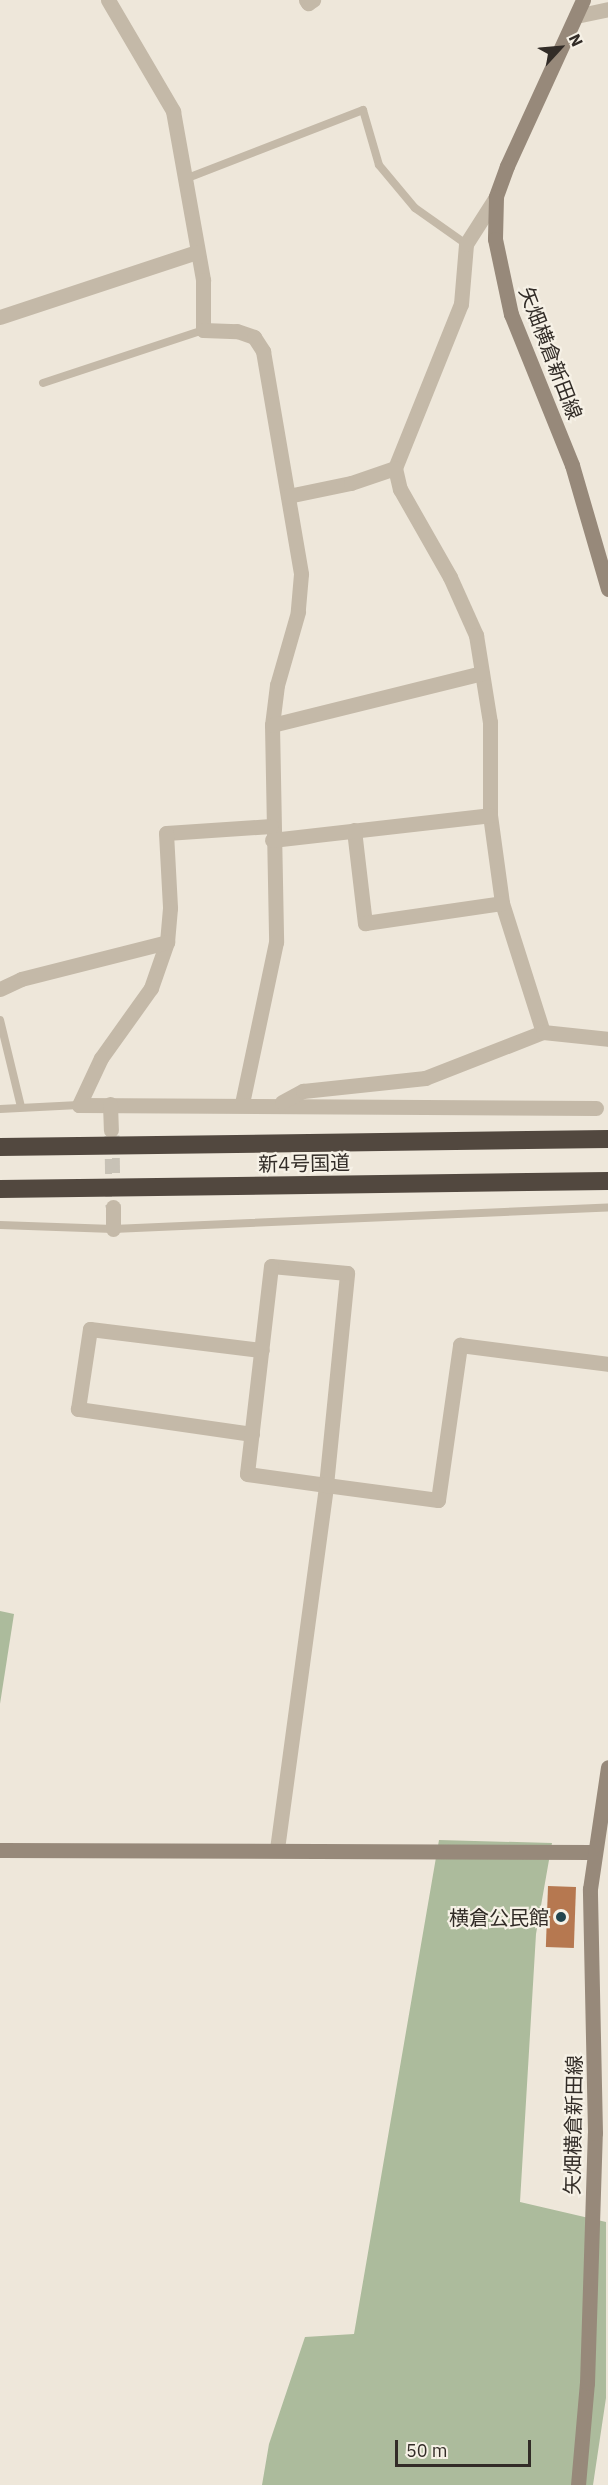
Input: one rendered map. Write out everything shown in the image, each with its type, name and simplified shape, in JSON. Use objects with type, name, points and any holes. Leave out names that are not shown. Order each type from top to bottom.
[{"type":"highway","name":"新4号国道","points":[[0,1147],[608,1139]]},
{"type":"highway","name":"新4号国道","points":[[0,1190],[608,1181]]},
{"type":"main road","name":"矢畑横倉新田線","points":[[583,0],[496,197],[495,239],[508,303],[572,465],[608,589]]},
{"type":"main road","name":"矢畑横倉新田線","points":[[578,2485],[587,2383],[595,2133],[589,1929],[601,1852],[608,1767]]},
{"type":"main road","points":[[0,1850],[278,1849],[601,1852]]},
{"type":"street","points":[[108,0],[173,111],[196,252],[203,280],[203,330],[237,331],[254,337],[263,351],[301,574],[298,612],[277,685],[272,725],[272,833],[276,942],[242,1103]]},
{"type":"street","points":[[306,0],[308,3],[313,0]]},
{"type":"street","points":[[576,16],[608,9]]},
{"type":"street","points":[[496,197],[466,244],[461,304],[394,468],[400,489],[450,578],[476,635],[490,722],[490,815],[502,903],[543,1032]]},
{"type":"street","points":[[0,317],[196,252]]},
{"type":"street","points":[[288,496],[351,483],[394,468]]},
{"type":"street","points":[[272,725],[482,673]]},
{"type":"street","points":[[490,815],[354,831],[166,833],[170,908],[167,942],[151,988],[101,1058],[79,1105],[242,1103],[596,1107]]},
{"type":"street","points":[[354,831],[365,923],[502,903]]},
{"type":"street","points":[[0,988],[21,979],[167,942]]},
{"type":"street","points":[[278,1104],[303,1091],[425,1078],[543,1032],[608,1039]]},
{"type":"street","points":[[110,1104],[111,1130]]},
{"type":"street","points":[[112,1207],[113,1229]]},
{"type":"street","points":[[278,1849],[326,1485],[347,1273],[271,1266],[248,1474],[326,1485],[438,1500],[460,1345],[608,1365]]},
{"type":"street","points":[[252,1434],[78,1409],[90,1329],[262,1350]]},
{"type":"lane","points":[[185,179],[363,110],[379,165],[415,208],[466,244]]},
{"type":"lane","points":[[43,383],[203,330]]},
{"type":"lane","points":[[0,1020],[21,1107]]},
{"type":"lane","points":[[0,1108],[79,1105]]},
{"type":"lane","points":[[0,1225],[113,1229],[608,1207]]},
{"type":"green space","points":[[0,1611],[14,1614],[0,1704]]},
{"type":"green space","points":[[439,1840],[552,1843],[536,1934],[520,2202],[606,2222],[606,2398],[593,2485],[262,2485],[269,2444],[305,2337],[354,2334]]},
{"type":"building","name":"横倉公民館","points":[[548,1886],[576,1887],[574,1948],[546,1947]]},
{"type":"tunnel","points":[[112,1135],[113,1207]]},
{"type":"place","name":"横倉公民館","points":[[561,1917]]}]
